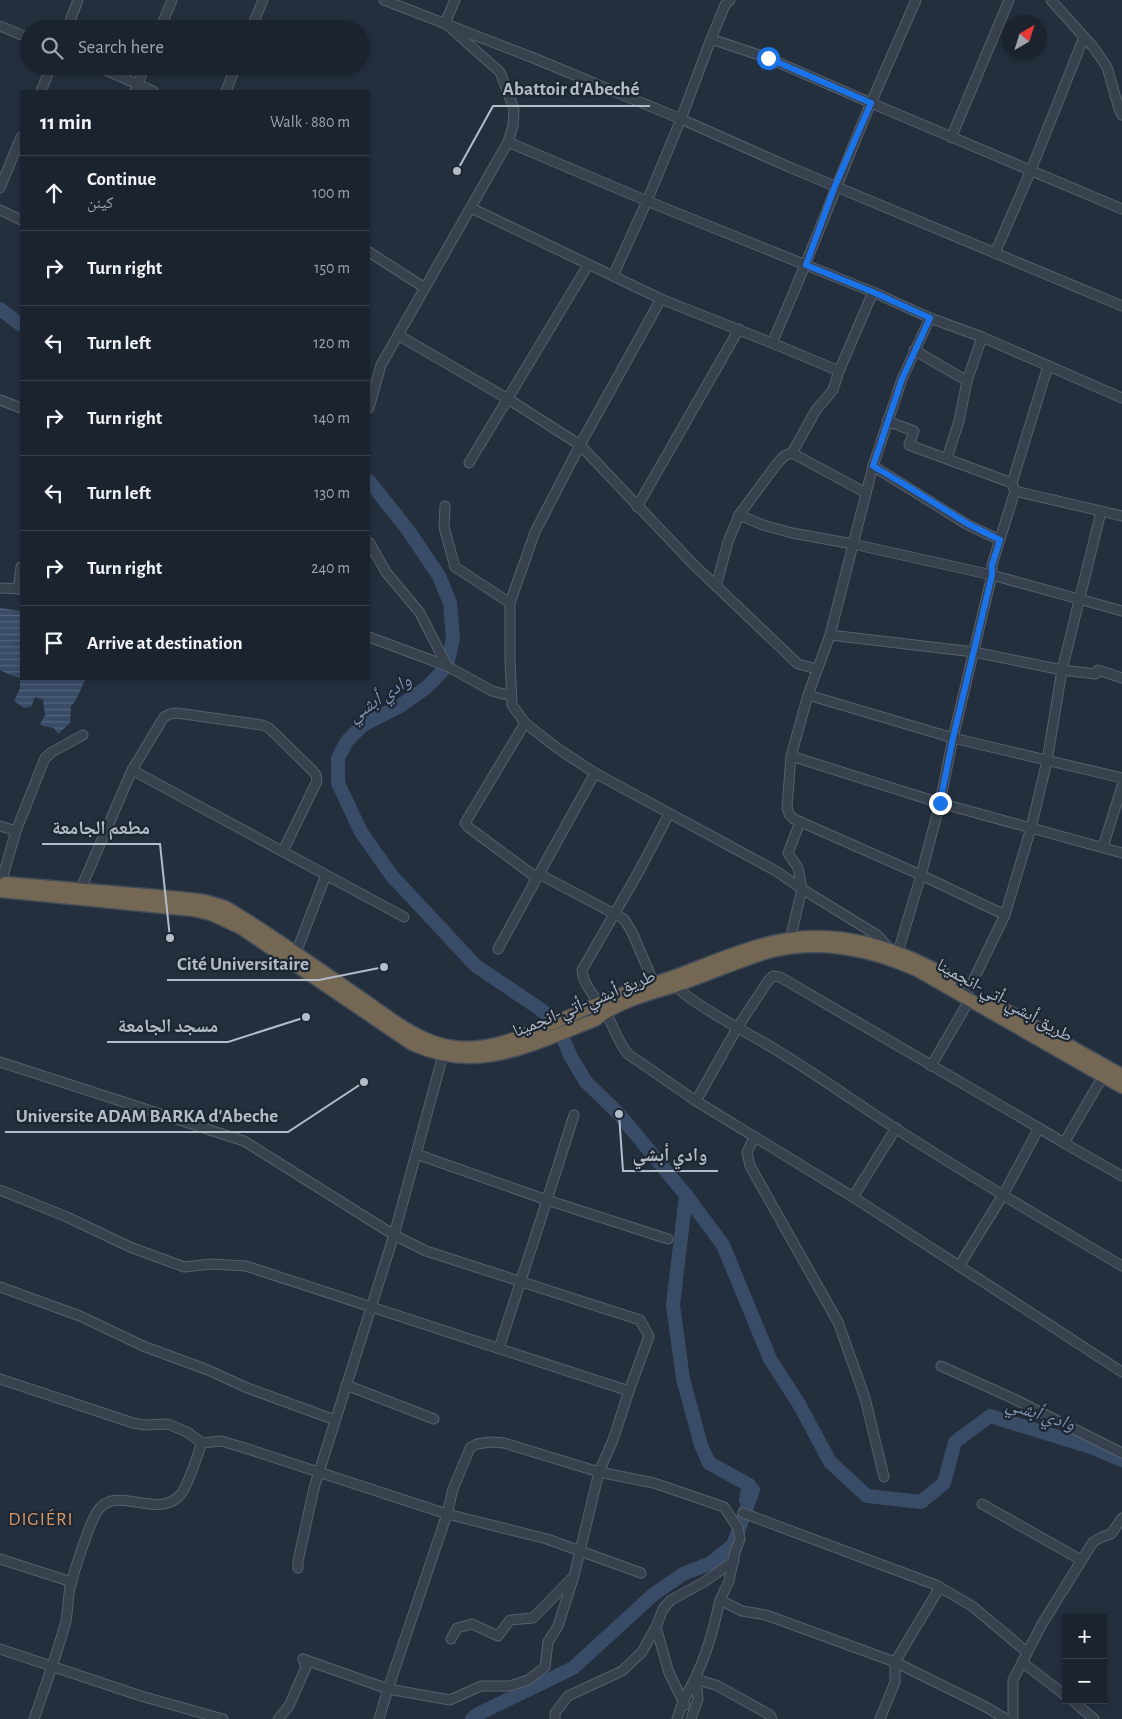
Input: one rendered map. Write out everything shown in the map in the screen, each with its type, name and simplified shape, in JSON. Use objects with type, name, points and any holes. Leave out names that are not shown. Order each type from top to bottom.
[{"type":"highway","points":[[0,886],[79,894],[180,898],[213,903],[239,915],[294,958],[409,1031],[425,1039],[456,1048],[513,1044],[528,1040],[655,986],[673,982],[746,949],[789,944],[816,937],[856,940],[894,950],[921,962],[969,994],[1071,1051],[1122,1076]]},
{"type":"highway","name":"طريق أبشي-أتي-انجمينا","points":[[789,944],[853,950],[884,956],[969,994]]},
{"type":"highway","name":"طريق أبشي-أتي-انجمينا","points":[[294,958],[412,1044],[443,1055],[480,1057],[513,1044]]},
{"type":"highway","name":"طريق أبشي-أتي-انجمينا","points":[[1071,1051],[1103,1076],[1122,1087]]},
{"type":"street","points":[[70,20],[78,0]]},
{"type":"street","points":[[164,20],[172,0]]},
{"type":"street","points":[[255,20],[263,0]]},
{"type":"street","points":[[384,0],[536,59],[682,119],[835,186],[1122,306]]},
{"type":"street","points":[[445,23],[454,0]]},
{"type":"street","points":[[613,276],[682,119],[725,5],[730,0]]},
{"type":"street","points":[[772,343],[806,265],[835,186],[916,0]]},
{"type":"street","points":[[951,138],[1008,0]]},
{"type":"street","points":[[1051,0],[1094,48],[1107,67],[1122,115]]},
{"type":"street","points":[[370,404],[381,365],[508,142],[512,126],[514,109],[500,72],[445,23]]},
{"type":"street","points":[[0,26],[20,34]]},
{"type":"street","points":[[995,253],[1032,170],[1084,37]]},
{"type":"street","points":[[712,39],[768,58],[951,138],[1032,170],[1122,209]]},
{"type":"street","points":[[40,90],[47,75]]},
{"type":"street","points":[[112,75],[136,88],[141,75]]},
{"type":"street","points":[[226,90],[232,75]]},
{"type":"street","points":[[0,188],[20,139]]},
{"type":"street","points":[[508,142],[647,201],[873,292],[930,318],[982,337],[1122,398]]},
{"type":"street","points":[[471,208],[661,299],[739,329],[839,372]]},
{"type":"street","points":[[0,210],[20,220]]},
{"type":"street","points":[[370,253],[426,288]]},
{"type":"street","points":[[469,463],[588,265]]},
{"type":"street","points":[[716,586],[728,542],[739,515],[776,465],[784,456],[792,453],[816,410],[833,390],[873,292]]},
{"type":"street","points":[[661,299],[580,445],[535,532],[510,603],[512,706],[525,723],[557,748],[596,773],[776,871],[877,935],[894,950],[921,875],[940,803],[953,738],[992,575],[992,565],[1048,366]]},
{"type":"street","points":[[930,318],[902,379],[873,466],[830,635],[797,730],[791,756],[787,807],[788,814],[800,822],[921,875],[1005,915]]},
{"type":"street","points":[[637,507],[739,329]]},
{"type":"street","points":[[398,334],[508,399],[580,445],[692,564],[798,664],[817,669]]},
{"type":"street","points":[[947,458],[982,337]]},
{"type":"street","points":[[914,350],[968,381]]},
{"type":"street","points":[[0,400],[20,408]]},
{"type":"street","points":[[887,421],[914,432],[909,445],[947,458],[1014,487],[1101,512],[1122,516]]},
{"type":"street","points":[[792,453],[866,493]]},
{"type":"street","points":[[873,466],[968,524],[1000,540]]},
{"type":"street","points":[[445,506],[444,526],[455,567],[510,603]]},
{"type":"street","points":[[931,1066],[969,994],[1005,915],[1031,828],[1046,761],[1062,670],[1101,512]]},
{"type":"street","points":[[739,515],[763,525],[785,531],[992,575],[1122,611]]},
{"type":"street","points":[[370,544],[386,572],[420,613],[447,666]]},
{"type":"street","points":[[0,588],[20,589]]},
{"type":"street","points":[[830,635],[974,652],[1062,670],[1096,674],[1098,670],[1122,678]]},
{"type":"street","points":[[370,637],[447,666],[492,691],[511,696]]},
{"type":"street","points":[[808,695],[953,738],[1121,778],[1103,847]]},
{"type":"street","points":[[79,894],[132,770],[164,717],[170,714],[262,725],[269,728],[312,770],[316,775],[317,781],[283,851]]},
{"type":"street","points":[[525,723],[465,823],[475,833],[538,876],[624,919],[629,924],[655,986]]},
{"type":"street","points":[[0,886],[16,831],[45,758],[52,752],[83,735]]},
{"type":"street","points":[[791,756],[940,803],[1122,853]]},
{"type":"street","points":[[132,770],[404,917]]},
{"type":"street","points":[[498,950],[596,773]]},
{"type":"street","points":[[669,814],[638,873],[582,970],[583,978],[597,1011],[628,1054],[696,1101],[853,1197],[1122,1372]]},
{"type":"street","points":[[789,944],[802,889],[798,868],[788,853],[800,822]]},
{"type":"street","points":[[0,826],[16,831]]},
{"type":"street","points":[[294,958],[326,874]]},
{"type":"street","points":[[696,1101],[738,1028],[768,981],[773,976],[780,976],[1122,1176]]},
{"type":"street","points":[[673,982],[682,992],[762,1041],[896,1128],[1122,1266]]},
{"type":"street","points":[[298,1568],[310,1502],[394,1235],[443,1055]]},
{"type":"street","points":[[0,1062],[244,1141],[394,1235],[426,1251],[640,1320],[649,1336],[613,1440],[599,1472],[574,1576],[558,1626],[548,1642],[545,1666],[528,1680],[510,1686],[481,1686],[450,1700],[388,1689],[303,1659],[306,1666],[289,1706],[278,1719]]},
{"type":"street","points":[[1064,1142],[1103,1076]]},
{"type":"street","points":[[499,1348],[574,1115]]},
{"type":"street","points":[[853,1197],[896,1128]]},
{"type":"street","points":[[958,1266],[1003,1195],[1039,1128]]},
{"type":"street","points":[[754,1138],[748,1152],[750,1166],[838,1322],[865,1398],[884,1477]]},
{"type":"street","points":[[416,1154],[547,1200],[668,1239]]},
{"type":"street","points":[[0,1190],[67,1217],[130,1247],[184,1267],[211,1264],[246,1266],[630,1391]]},
{"type":"street","points":[[0,1287],[80,1316],[143,1346],[208,1370],[245,1387],[335,1420]]},
{"type":"street","points":[[941,1366],[1012,1398],[1122,1453]]},
{"type":"street","points":[[0,1379],[133,1423],[177,1426],[202,1443],[220,1441],[447,1514],[547,1539],[641,1573]]},
{"type":"street","points":[[346,1385],[434,1419]]},
{"type":"street","points":[[380,1719],[388,1689],[447,1514],[453,1490],[464,1462],[470,1448],[478,1444],[490,1442],[504,1443],[599,1472],[654,1483],[724,1507],[738,1528],[740,1539],[729,1581],[720,1600],[712,1638],[696,1679],[683,1701],[677,1719]]},
{"type":"street","points":[[34,1719],[66,1620],[72,1582],[99,1508],[105,1503],[116,1500],[158,1506],[179,1497],[185,1490],[202,1443]]},
{"type":"street","points":[[982,1504],[1081,1560]]},
{"type":"street","points":[[743,1513],[940,1587],[972,1606],[1027,1652]]},
{"type":"street","points":[[1013,1719],[1013,1680],[1042,1624],[1093,1542],[1102,1536],[1111,1534],[1122,1518]]},
{"type":"street","points":[[0,1559],[72,1582]]},
{"type":"street","points":[[555,1719],[554,1713],[568,1696],[622,1671],[642,1652],[656,1627],[663,1609],[671,1600],[704,1582],[734,1561]]},
{"type":"street","points":[[450,1639],[457,1628],[472,1624],[498,1636],[510,1620],[533,1618],[574,1576]]},
{"type":"street","points":[[880,1719],[895,1682],[895,1662],[940,1587]]},
{"type":"street","points":[[720,1600],[742,1611],[766,1616],[895,1662],[986,1707],[1006,1719]]},
{"type":"street","points":[[656,1627],[669,1674],[691,1719]]},
{"type":"street","points":[[0,1649],[52,1668],[141,1696],[223,1719]]},
{"type":"street","points":[[1022,1662],[1062,1693]]},
{"type":"street","points":[[691,1719],[698,1699],[696,1679]]},
{"type":"street","points":[[696,1679],[718,1686],[770,1715],[772,1719]]},
{"type":"street","points":[[1077,1704],[1094,1719]]},
{"type":"water","points":[[0,608],[20,611],[20,678],[0,670]]},
{"type":"water","points":[[20,680],[86,680],[71,706],[70,723],[58,734],[54,728],[40,724],[45,715],[43,700],[35,697],[31,707],[24,708],[14,701],[20,688]]},
{"type":"waterway","name":"وادي أبشي","points":[[0,309],[20,324]]},
{"type":"waterway","name":"وادي أبشي","points":[[370,482],[408,530],[439,576],[450,603],[453,638],[447,666],[427,687],[400,706],[363,725],[347,741],[338,758],[338,783],[361,832],[392,876],[476,966],[551,1018],[558,1027],[571,1057],[586,1082],[619,1114],[686,1195],[723,1245],[770,1359],[799,1404],[830,1462],[867,1496],[921,1502],[944,1483],[955,1442],[990,1416],[1091,1447],[1122,1460]]},
{"type":"waterway","points":[[686,1195],[673,1305],[683,1379],[701,1445],[709,1463],[749,1485],[746,1500]]},
{"type":"waterway","points":[[472,1719],[478,1714],[573,1668],[654,1594],[683,1574],[711,1563],[733,1545],[753,1490]]},
{"type":"place","name":"Abattoir d'Abeché","points":[[457,171]]},
{"type":"place","name":"مطعم الجامعة","points":[[170,938]]},
{"type":"place","name":"Cité Universitaire","points":[[384,967]]},
{"type":"place","name":"مسجد الجامعة","points":[[306,1017]]},
{"type":"place","name":"Universite ADAM BARKA d'Abeche","points":[[364,1082]]},
{"type":"place","name":"وادي أبشي","points":[[619,1114]]},
{"type":"district","name":"DIGIÉRI","points":[[41,1518]]},
{"type":"route","points":[[768,58],[871,103],[835,186],[806,265],[873,292],[930,318],[902,379],[873,466],[968,524],[1000,540],[992,565],[992,575],[953,738],[940,803]]}]
